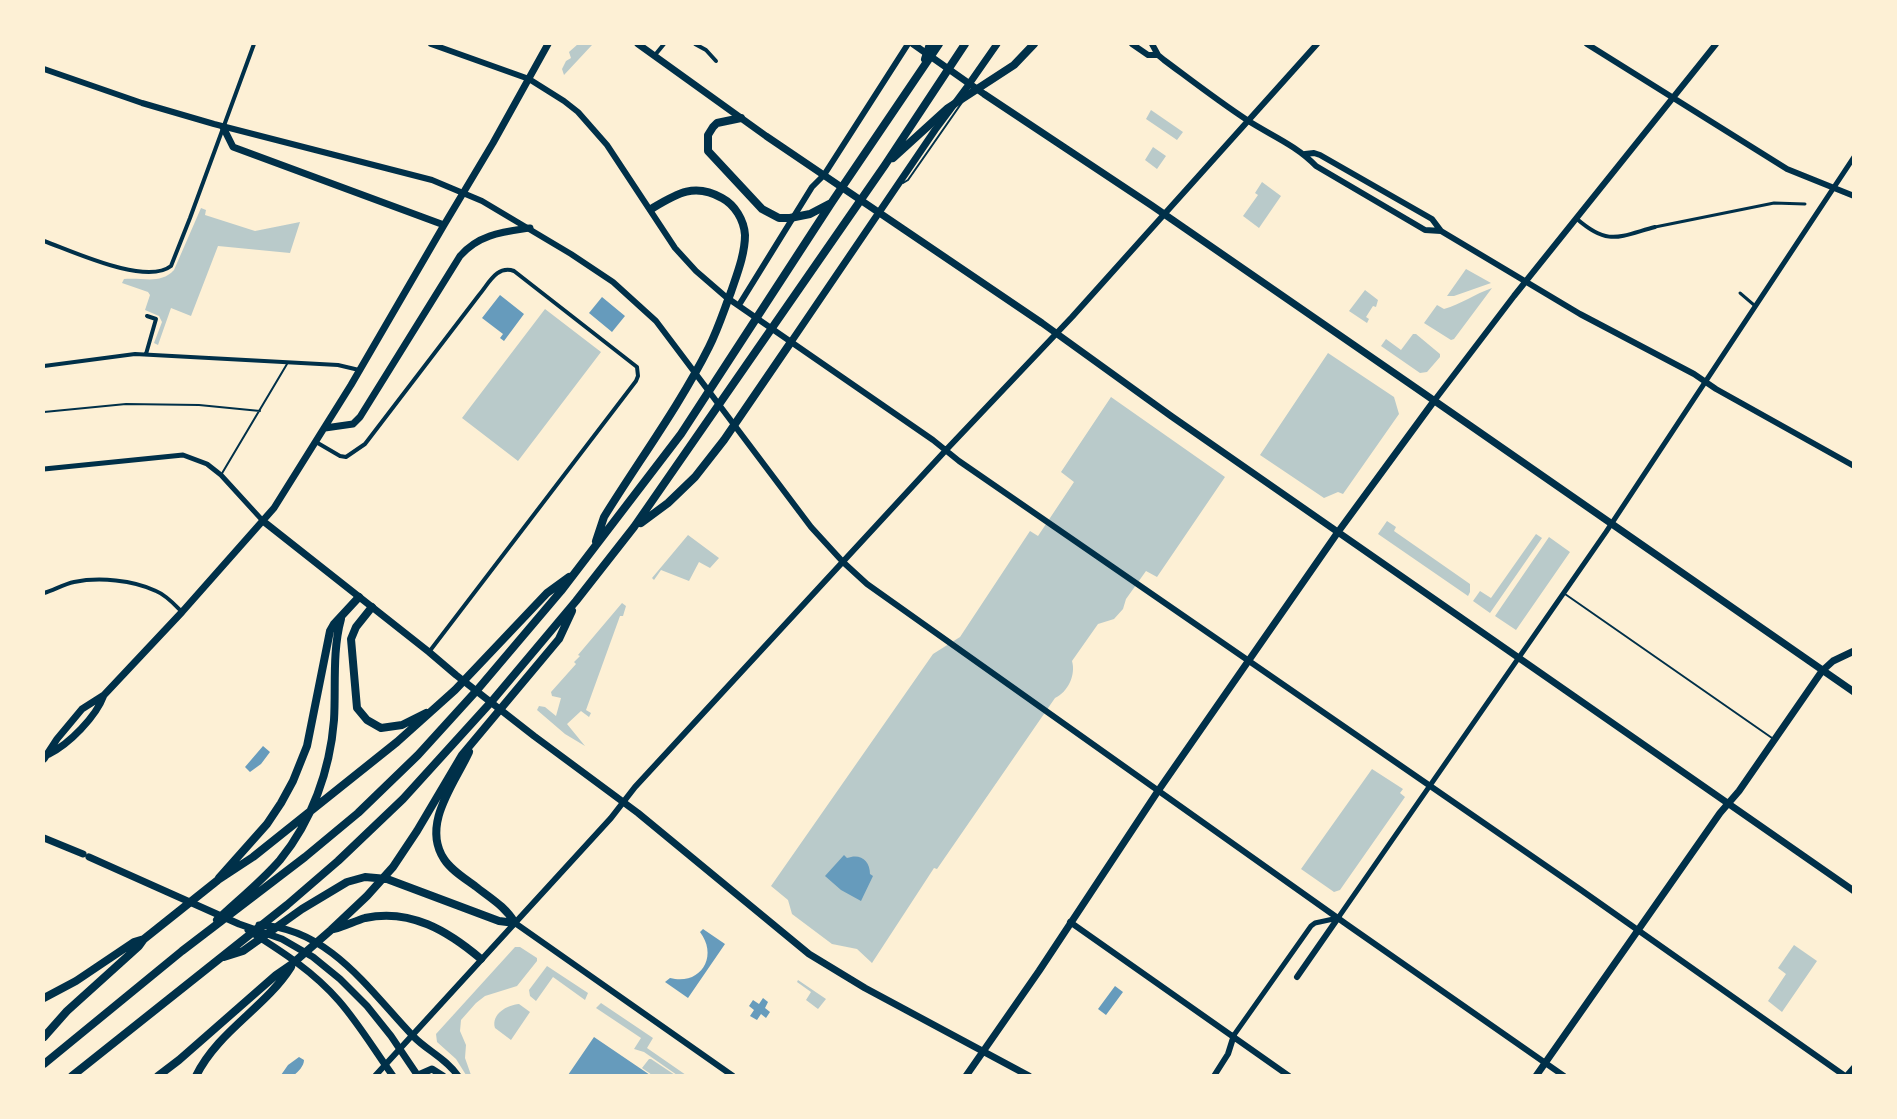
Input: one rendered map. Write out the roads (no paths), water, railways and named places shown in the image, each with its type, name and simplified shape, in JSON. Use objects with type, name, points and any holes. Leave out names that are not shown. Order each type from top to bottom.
[{"type":"highway","points":[[921,70],[930,44]]},
{"type":"highway","points":[[44,1064],[358,813],[418,755],[478,689],[576,572],[681,434],[832,202],[939,44]]},
{"type":"highway","points":[[72,1076],[305,890],[370,831],[433,767],[576,601],[634,527],[885,165],[965,44]]},
{"type":"highway","points":[[885,165],[948,108],[1014,65],[1034,44]]},
{"type":"highway","points":[[741,118],[717,123],[712,127],[708,135],[708,151],[762,209],[778,218],[790,218],[810,214],[832,202]]},
{"type":"highway","points":[[593,549],[604,517],[684,391],[708,348],[744,250],[745,234],[739,215],[726,200],[714,193],[697,189],[681,192],[651,209]]},
{"type":"highway","points":[[634,527],[668,503],[695,477],[724,440],[791,342]]},
{"type":"highway","points":[[44,1037],[56,1022],[144,939],[397,742],[455,690],[547,593],[576,572]]},
{"type":"highway","points":[[229,871],[267,824],[292,781],[307,746],[330,631],[359,597]]},
{"type":"highway","points":[[342,924],[393,867],[452,771],[476,737],[559,639],[576,601]]},
{"type":"highway","points":[[372,606],[356,627],[351,639],[356,702],[367,720],[381,728],[402,725],[433,708],[455,690]]},
{"type":"highway","points":[[183,951],[280,860],[311,811],[324,773],[332,736],[336,641],[341,619]]},
{"type":"highway","points":[[476,737],[441,808],[436,836],[443,858],[455,872],[508,911],[515,923]]},
{"type":"highway","points":[[220,958],[243,951],[321,897],[358,878],[382,878],[499,921],[515,923]]},
{"type":"highway","points":[[158,1076],[276,975],[331,930],[342,924],[380,916],[410,918],[449,934],[481,959]]},
{"type":"highway","points":[[44,998],[76,981],[134,942],[144,939]]},
{"type":"highway","points":[[195,1076],[218,1043],[282,981],[292,964]]},
{"type":"main road","points":[[431,44],[529,79],[564,101],[593,128],[620,161],[686,261],[720,292],[1846,1076],[1854,1068]]},
{"type":"main road","points":[[46,757],[57,739],[82,709],[104,695],[263,521],[325,428],[493,143],[548,44]]},
{"type":"main road","points":[[638,44],[741,118],[1056,333],[1854,891]]},
{"type":"main road","points":[[791,342],[934,130],[997,44]]},
{"type":"main road","points":[[1132,44],[1148,54],[1158,55]]},
{"type":"main road","points":[[1152,44],[1158,55],[1248,121],[1305,154],[1316,166],[1425,230],[1441,231]]},
{"type":"main road","points":[[375,1076],[624,802],[635,787],[1056,333],[1317,44]]},
{"type":"main road","points":[[1587,44],[1787,169],[1854,196]]},
{"type":"main road","points":[[966,1076],[1039,971],[1158,791],[1338,532],[1434,401],[1526,282],[1716,44]]},
{"type":"main road","points":[[739,305],[812,188],[824,175],[913,45],[968,85],[1164,215],[1854,692]]},
{"type":"main road","points":[[44,69],[142,103],[224,127],[432,180],[482,201],[571,254],[630,297],[656,321],[811,527],[867,584],[1564,1076]]},
{"type":"main road","points":[[224,127],[233,147],[444,225]]},
{"type":"main road","points":[[1305,154],[1320,154],[1432,219],[1441,231],[1580,314],[1677,364],[1854,466]]},
{"type":"main road","points":[[325,428],[353,424],[360,417],[468,246],[483,237],[530,228]]},
{"type":"main road","points":[[263,521],[456,675],[624,802],[809,954],[866,988],[1029,1076]]},
{"type":"main road","points":[[1536,1076],[1822,671],[1833,661],[1854,651]]},
{"type":"main road","points":[[44,838],[239,924],[282,939],[326,967],[353,992],[380,1022],[417,1076],[427,1070],[436,1070],[443,1076]]},
{"type":"main road","points":[[1297,977],[1338,918]]},
{"type":"main road","points":[[1070,922],[1234,1035],[1289,1076]]},
{"type":"main road","points":[[515,923],[733,1076]]},
{"type":"main road","points":[[239,924],[279,927],[321,944],[365,982],[409,1038],[450,1066],[458,1076]]},
{"type":"main road","points":[[239,924],[290,957],[321,982],[340,1001],[393,1076]]},
{"type":"main road","points":[[1214,1076],[1228,1054],[1234,1035]]},
{"type":"street","points":[[44,241],[130,271],[157,273],[165,271],[173,262],[254,44]]},
{"type":"street","points":[[655,55],[664,44]]},
{"type":"street","points":[[695,44],[706,50],[716,61]]},
{"type":"street","points":[[1234,1035],[1311,926],[1315,922],[1338,918],[1611,525],[1854,157]]},
{"type":"street","points":[[1576,218],[1595,234],[1620,237],[1655,227],[1774,203],[1805,204]]},
{"type":"street","points":[[316,442],[346,457],[364,444],[472,304],[503,269],[514,271],[637,367],[636,381],[429,652]]},
{"type":"street","points":[[1740,293],[1756,307]]},
{"type":"street","points":[[146,354],[156,319],[147,316]]},
{"type":"street","points":[[44,366],[125,354],[146,354],[338,365],[359,370]]},
{"type":"street","points":[[44,469],[183,455],[207,464],[221,475],[263,521]]},
{"type":"street","points":[[44,593],[79,582],[130,583],[167,597],[182,612]]},
{"type":"lane","points":[[898,186],[908,180],[957,111],[969,93],[968,85]]},
{"type":"lane","points":[[221,475],[288,362]]},
{"type":"lane","points":[[44,412],[126,404],[199,405],[260,411]]},
{"type":"lane","points":[[1564,593],[1774,740]]},
{"type":"water","points":[[500,295],[524,314],[504,341],[500,338],[503,334],[482,318]]},
{"type":"water","points":[[602,297],[625,316],[612,332],[589,313]]},
{"type":"water","points":[[263,746],[270,752],[261,764],[250,772],[245,767]]},
{"type":"water","points":[[844,855],[847,858],[860,857],[866,861],[870,874],[873,876],[861,901],[841,890],[825,876]]},
{"type":"water","points":[[703,929],[725,944],[688,998],[665,982],[670,978],[690,978],[698,974],[707,960],[708,951],[700,932]]},
{"type":"water","points":[[1115,986],[1123,992],[1106,1015],[1098,1009]]},
{"type":"water","points":[[763,998],[768,1002],[765,1008],[770,1012],[766,1018],[761,1014],[757,1020],[750,1016],[754,1010],[749,1006],[753,1000],[759,1004]]},
{"type":"water","points":[[594,1037],[650,1075],[568,1075]]},
{"type":"water","points":[[299,1057],[304,1060],[302,1067],[294,1075],[281,1075],[288,1065]]}]
